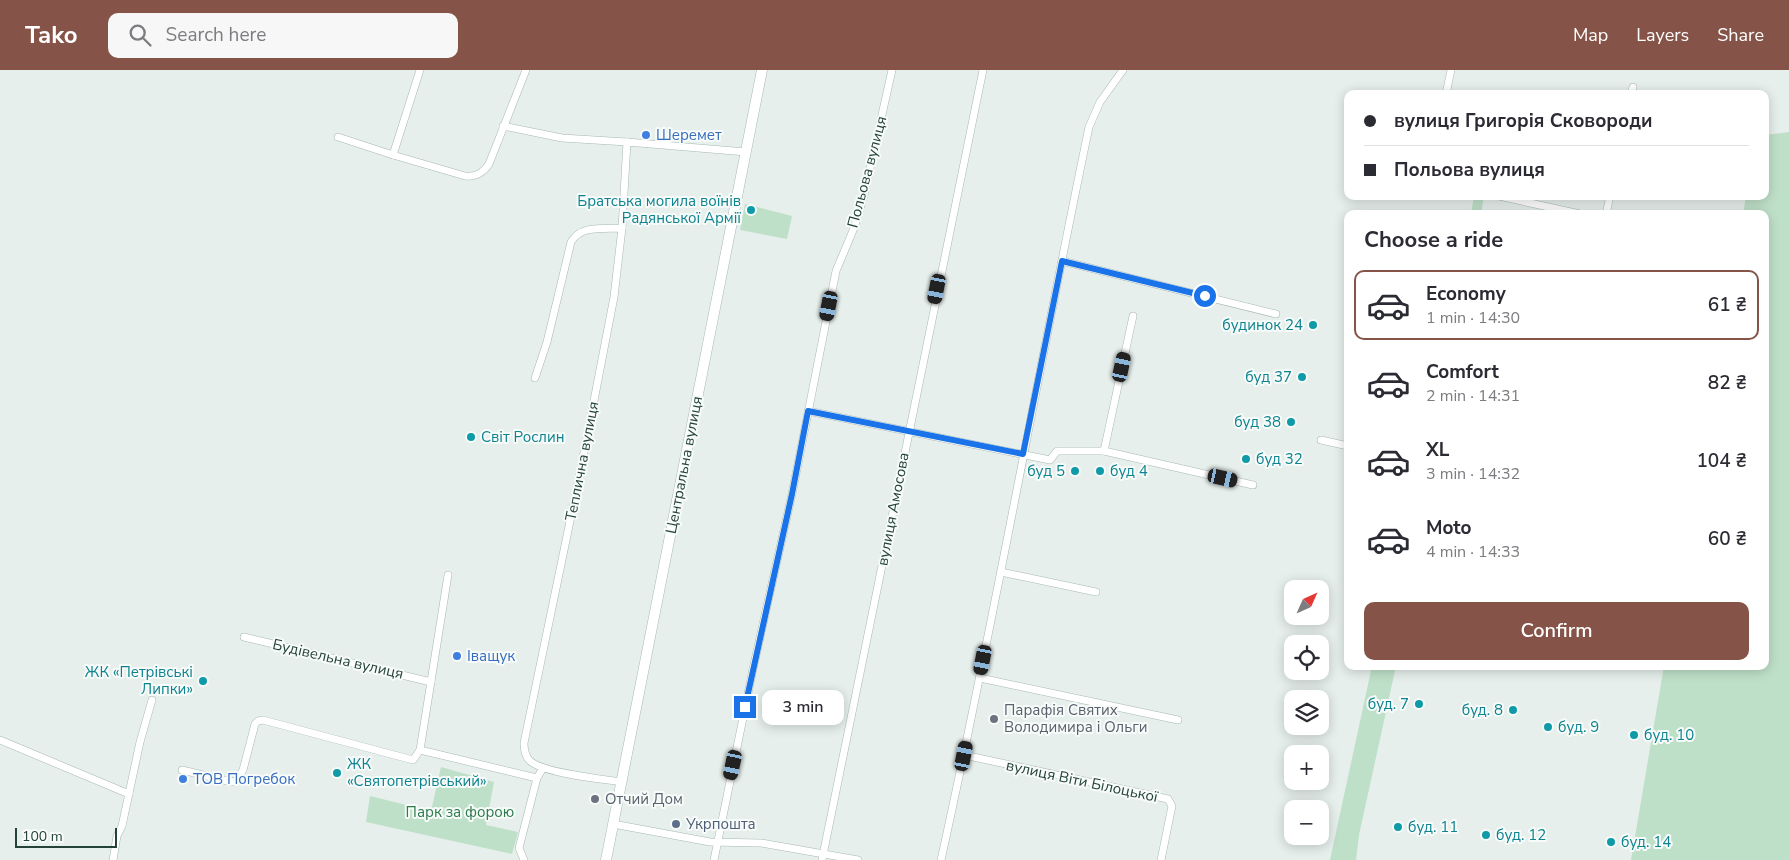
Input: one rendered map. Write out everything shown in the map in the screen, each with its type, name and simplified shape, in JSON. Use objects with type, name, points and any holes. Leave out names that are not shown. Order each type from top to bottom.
[{"type":"main road","name":"Центральна вулиця","points":[[606,860],[762,70]]},
{"type":"street","points":[[393,155],[420,70]]},
{"type":"street","points":[[338,137],[465,176],[478,175],[489,164],[526,70]]},
{"type":"street","name":"Польова вулиця","points":[[714,860],[836,271],[864,195],[892,70]]},
{"type":"street","name":"вулиця Амосова","points":[[823,856],[983,70]]},
{"type":"street","points":[[941,860],[980,678],[1023,454],[1092,118],[1100,102],[1122,70]]},
{"type":"street","points":[[1447,90],[1451,70]]},
{"type":"street","points":[[503,126],[562,138],[746,152]]},
{"type":"street","name":"Теплична вулиця","points":[[543,768],[531,761],[526,755],[524,743],[582,468],[614,297],[622,228],[627,142]]},
{"type":"street","points":[[1516,200],[1562,210]]},
{"type":"street","points":[[534,378],[547,342],[571,242],[582,230],[622,228]]},
{"type":"street","points":[[1062,261],[1276,314]]},
{"type":"street","points":[[1104,452],[1133,316]]},
{"type":"street","points":[[808,411],[1050,460],[1057,451],[1104,452],[1253,485]]},
{"type":"street","points":[[1320,440],[1344,445]]},
{"type":"street","points":[[1001,572],[1096,592]]},
{"type":"street","points":[[182,770],[232,782],[238,780],[243,770],[255,724],[263,720],[413,760],[420,750],[448,575]]},
{"type":"street","name":"Будівельна вулиця","points":[[244,637],[431,682]]},
{"type":"street","points":[[980,678],[1178,720]]},
{"type":"street","points":[[113,860],[117,836],[122,826],[140,742],[152,700]]},
{"type":"street","points":[[0,740],[129,794]]},
{"type":"street","points":[[420,750],[537,778]]},
{"type":"street","name":"вулиця Віти Білоцької","points":[[964,756],[1168,799],[1172,806],[1161,860]]},
{"type":"street","points":[[524,860],[519,848],[537,778],[543,768],[622,782]]},
{"type":"street","points":[[613,824],[710,842],[761,843],[823,856],[858,860]]},
{"type":"green space","points":[[1789,132],[1789,860],[1631,860],[1663,670],[1769,670],[1769,210],[1744,210],[1745,200],[1769,200],[1769,134]]},
{"type":"green space","points":[[1473,200],[1483,200],[1482,210],[1472,210]]},
{"type":"green space","points":[[745,204],[792,216],[787,239],[740,230]]},
{"type":"green space","points":[[1371,670],[1395,670],[1359,835],[1356,860],[1330,860]]},
{"type":"green space","name":"Парк за форою","points":[[441,767],[494,782],[486,825],[518,832],[512,854],[366,822],[370,796],[431,811]]},
{"type":"place","name":"Шеремет","points":[[646,135]]},
{"type":"place","name":"Братська могила воїнів Радянської Армії","points":[[751,210]]},
{"type":"place","name":"будинок 24","points":[[1313,325]]},
{"type":"place","name":"буд 37","points":[[1302,377]]},
{"type":"place","name":"буд 38","points":[[1291,422]]},
{"type":"place","name":"Світ Рослин","points":[[471,437]]},
{"type":"place","name":"буд 32","points":[[1246,459]]},
{"type":"place","name":"буд 5","points":[[1075,471]]},
{"type":"place","name":"буд 4","points":[[1100,471]]},
{"type":"place","name":"Іващук","points":[[457,656]]},
{"type":"place","name":"ЖК «Петрівські Липки»","points":[[203,681]]},
{"type":"place","name":"буд. 7","points":[[1419,704]]},
{"type":"place","name":"буд. 8","points":[[1513,710]]},
{"type":"place","name":"Парафія Святих Володимира і Ольги","points":[[994,719]]},
{"type":"place","name":"буд. 9","points":[[1548,727]]},
{"type":"place","name":"буд. 10","points":[[1634,735]]},
{"type":"place","name":"ЖК «Святопетрівський»","points":[[337,773]]},
{"type":"place","name":"ТОВ Погребок","points":[[183,779]]},
{"type":"place","name":"Отчий Дом","points":[[595,799]]},
{"type":"place","name":"Укрпошта","points":[[676,824]]},
{"type":"place","name":"буд. 11","points":[[1398,827]]},
{"type":"place","name":"буд. 12","points":[[1486,835]]},
{"type":"place","name":"буд. 14","points":[[1611,842]]},
{"type":"route","points":[[745,707],[792,494],[808,411],[1023,454],[1062,261],[1205,296]]}]
